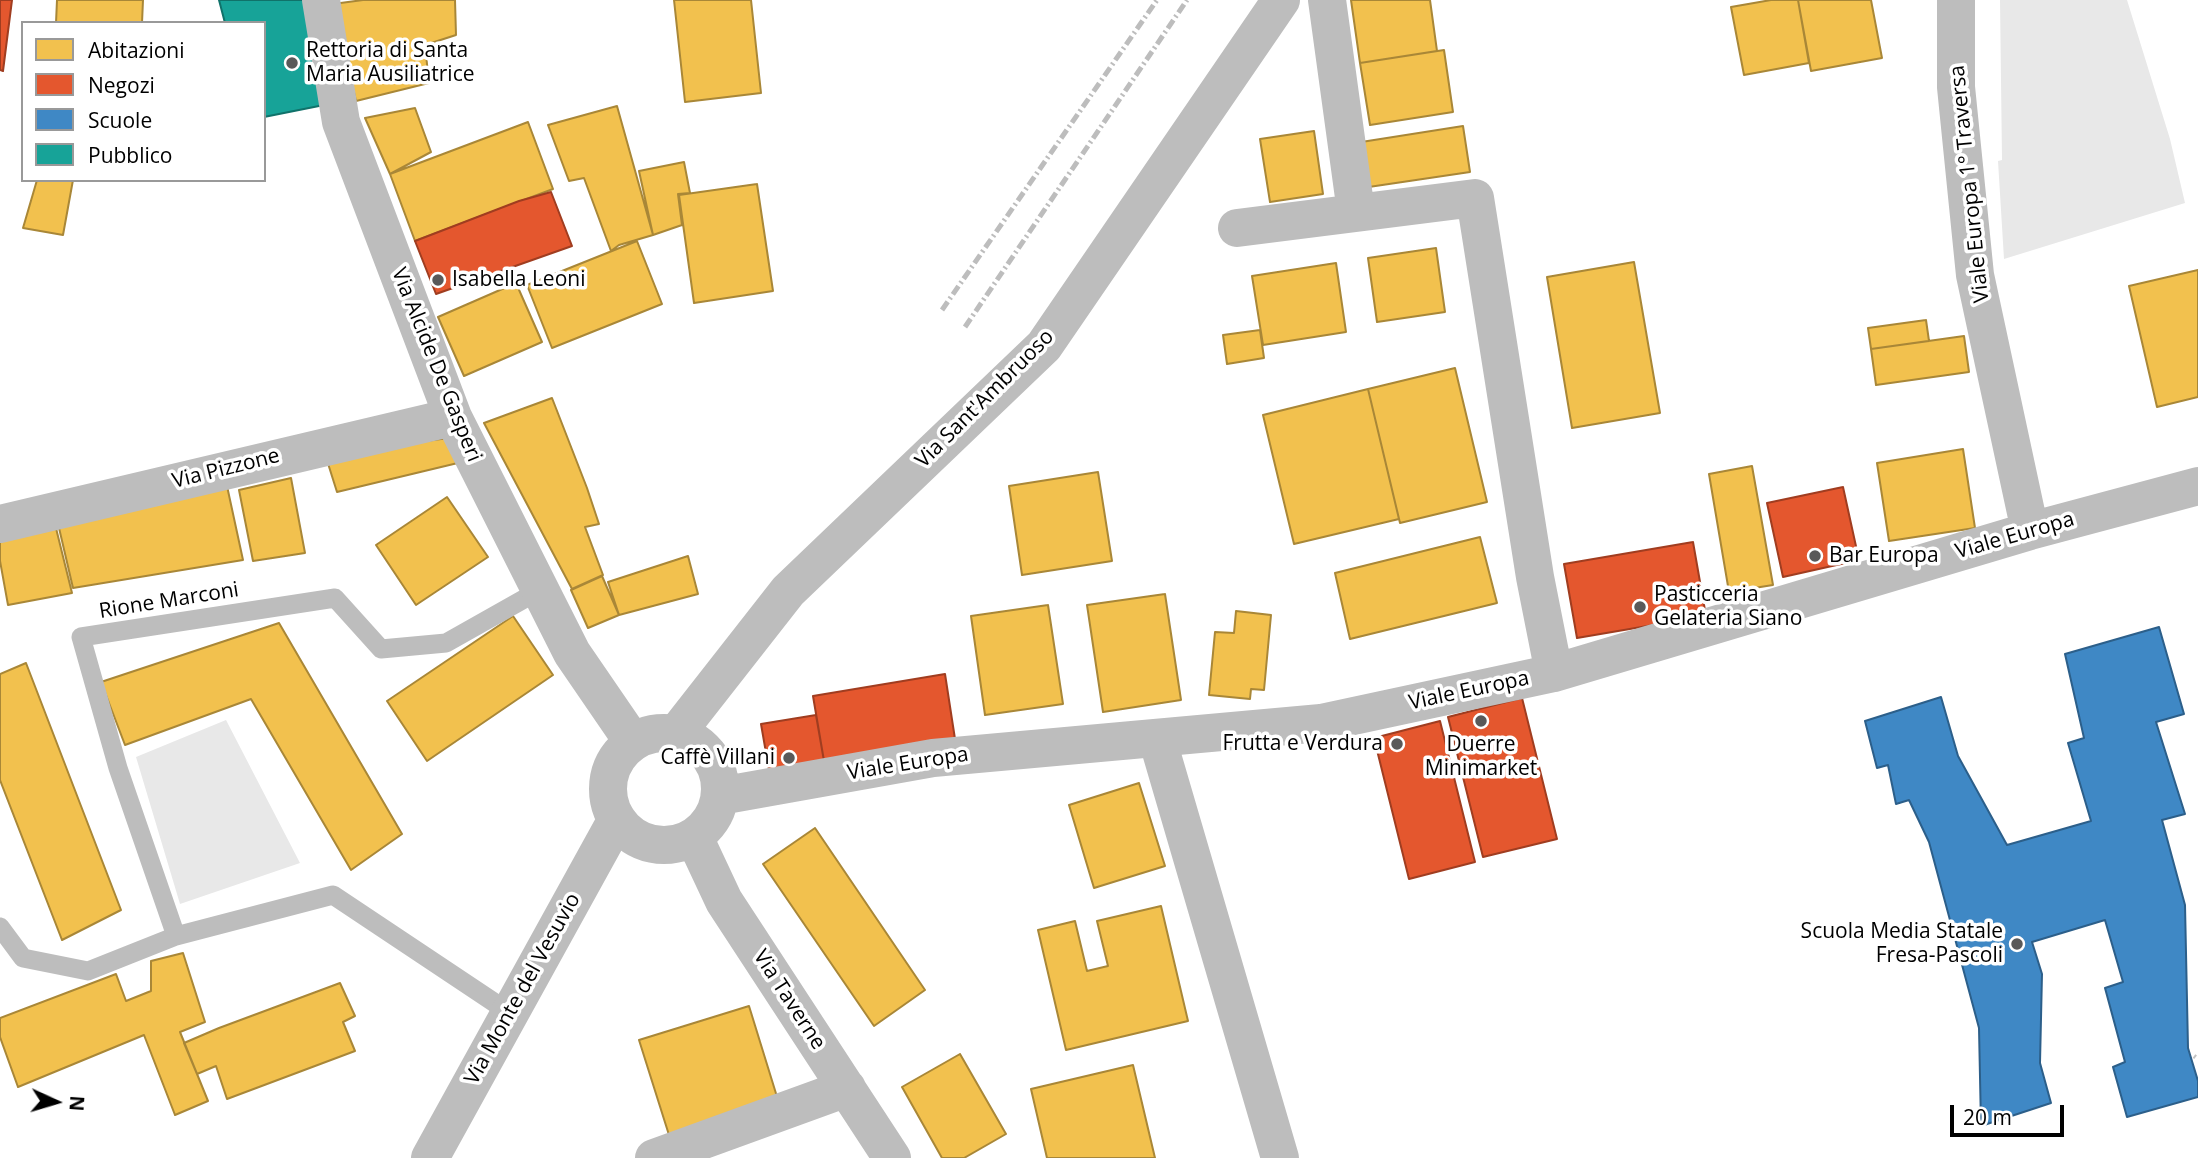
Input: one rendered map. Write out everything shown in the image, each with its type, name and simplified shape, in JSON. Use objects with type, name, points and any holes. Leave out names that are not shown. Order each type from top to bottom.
[{"type":"street","name":"Via Alcide De Gasperi","points":[[321,0],[341,121],[453,417],[572,653],[633,742]]},
{"type":"street","name":"Via Sant'Ambruoso","points":[[676,734],[788,591],[1044,346],[1281,0]]},
{"type":"street","points":[[1327,0],[1356,212]]},
{"type":"street","name":"Viale Europa 1° Traversa","points":[[1956,0],[1956,87],[1975,275],[2030,531]]},
{"type":"street","points":[[1237,228],[1475,198],[1535,576],[1554,673]]},
{"type":"street","name":"Via Pizzone","points":[[0,524],[453,417]]},
{"type":"street","name":"Viale Europa","points":[[720,796],[933,758],[1321,723],[1554,673],[2030,531],[2198,486]]},
{"type":"street","points":[[652,734],[676,734],[691,739],[706,750],[716,767],[720,796],[710,822],[694,837],[674,844],[654,844],[635,837],[617,819],[609,800],[608,780],[615,762],[633,742],[652,734]]},
{"type":"street","points":[[1157,738],[1280,1158]]},
{"type":"street","name":"Via Monte del Vesuvio","points":[[430,1158],[617,819]]},
{"type":"street","name":"Via Taverne","points":[[694,837],[724,901],[892,1158]]},
{"type":"street","points":[[654,1158],[847,1088]]},
{"type":"lane","name":"Rione Marconi","points":[[176,936],[118,768],[82,637],[335,598],[380,649],[446,643],[540,590]]},
{"type":"lane","points":[[0,927],[23,958],[88,971],[176,936],[332,895],[510,1013]]},
{"type":"shaded area","points":[[2000,0],[2127,0],[2170,139],[2185,203],[2004,259],[1998,161],[2002,160]]},
{"type":"shaded area","points":[[226,720],[300,863],[180,904],[136,757]]},
{"type":"building: Abitazioni","points":[[57,0],[143,0],[142,21],[56,21]]},
{"type":"building: Abitazioni","points":[[363,0],[455,0],[456,35],[425,45],[429,83],[356,101],[333,4]]},
{"type":"building: Abitazioni","points":[[674,0],[751,0],[761,93],[685,102]]},
{"type":"building: Abitazioni","points":[[1351,0],[1430,0],[1437,51],[1360,63]]},
{"type":"building: Abitazioni","points":[[1771,0],[1798,0],[1809,63],[1744,75],[1731,7]]},
{"type":"building: Abitazioni","points":[[1798,0],[1871,0],[1882,58],[1811,71]]},
{"type":"building: Abitazioni","points":[[1444,50],[1453,112],[1370,125],[1360,63]]},
{"type":"building: Abitazioni","points":[[617,106],[653,235],[619,245],[611,251],[584,178],[569,181],[548,125]]},
{"type":"building: Abitazioni","points":[[415,108],[431,152],[390,174],[365,118]]},
{"type":"building: Abitazioni","points":[[528,122],[553,189],[415,241],[390,174]]},
{"type":"building: Abitazioni","points":[[1463,126],[1470,172],[1362,188],[1355,143]]},
{"type":"building: Abitazioni","points":[[1314,131],[1323,194],[1270,202],[1260,139]]},
{"type":"building: Abitazioni","points":[[684,162],[690,193],[678,194],[682,225],[653,235],[639,171]]},
{"type":"building: Abitazioni","points":[[36,182],[73,182],[63,235],[23,228]]},
{"type":"building: Abitazioni","points":[[757,184],[773,291],[694,303],[679,195]]},
{"type":"building: Abitazioni","points":[[637,241],[662,304],[552,348],[527,285]]},
{"type":"building: Abitazioni","points":[[1436,248],[1445,312],[1377,322],[1368,258]]},
{"type":"building: Abitazioni","points":[[1634,262],[1660,413],[1572,428],[1547,277]]},
{"type":"building: Abitazioni","points":[[1336,263],[1346,332],[1263,345],[1252,276]]},
{"type":"building: Abitazioni","points":[[2198,270],[2198,397],[2157,407],[2129,286]]},
{"type":"building: Abitazioni","points":[[516,283],[542,342],[464,376],[438,317]]},
{"type":"building: Abitazioni","points":[[1926,320],[1929,341],[1871,349],[1868,328]]},
{"type":"building: Abitazioni","points":[[1260,330],[1264,358],[1227,364],[1223,335]]},
{"type":"building: Abitazioni","points":[[1964,336],[1969,372],[1876,385],[1871,349]]},
{"type":"building: Abitazioni","points":[[1455,368],[1487,502],[1400,523],[1368,389]]},
{"type":"building: Abitazioni","points":[[1368,389],[1399,519],[1294,544],[1263,415]]},
{"type":"building: Abitazioni","points":[[552,398],[599,524],[585,527],[603,575],[572,589],[484,423]]},
{"type":"building: Abitazioni","points":[[449,438],[462,462],[337,492],[325,454]]},
{"type":"building: Abitazioni","points":[[1963,449],[1975,528],[1889,541],[1877,463]]},
{"type":"building: Abitazioni","points":[[1752,466],[1773,585],[1729,592],[1709,474]]},
{"type":"building: Abitazioni","points":[[1098,472],[1112,561],[1022,575],[1009,486]]},
{"type":"building: Abitazioni","points":[[291,478],[305,553],[253,561],[239,490]]},
{"type":"building: Abitazioni","points":[[227,486],[243,560],[73,588],[56,515]]},
{"type":"building: Abitazioni","points":[[447,497],[488,557],[416,605],[376,545]]},
{"type":"building: Abitazioni","points":[[53,516],[72,593],[8,605],[0,561],[0,528]]},
{"type":"building: Abitazioni","points":[[1480,537],[1497,603],[1350,639],[1335,573]]},
{"type":"building: Abitazioni","points":[[688,556],[698,594],[619,615],[608,582]]},
{"type":"building: Abitazioni","points":[[602,576],[619,615],[588,628],[571,590]]},
{"type":"building: Abitazioni","points":[[1165,594],[1181,700],[1103,712],[1087,605]]},
{"type":"building: Abitazioni","points":[[1048,605],[1063,704],[985,715],[971,616]]},
{"type":"building: Abitazioni","points":[[1236,611],[1271,615],[1264,690],[1251,689],[1250,699],[1209,695],[1215,632],[1234,633]]},
{"type":"building: Abitazioni","points":[[513,616],[553,675],[427,761],[387,701]]},
{"type":"building: Abitazioni","points":[[279,623],[402,834],[351,870],[251,699],[125,745],[101,682]]},
{"type":"building: Abitazioni","points":[[26,663],[121,910],[62,940],[0,780],[0,674]]},
{"type":"building: Abitazioni","points":[[1139,783],[1165,866],[1094,888],[1069,805]]},
{"type":"building: Abitazioni","points":[[815,828],[925,990],[874,1026],[763,864]]},
{"type":"building: Abitazioni","points":[[1161,906],[1188,1021],[1066,1050],[1038,930],[1075,921],[1087,971],[1108,966],[1097,921]]},
{"type":"building: Abitazioni","points":[[183,953],[205,1022],[180,1032],[208,1101],[175,1115],[144,1035],[18,1087],[0,1037],[0,1018],[116,974],[126,1001],[151,991],[151,961]]},
{"type":"building: Abitazioni","points":[[340,983],[355,1016],[343,1022],[355,1051],[227,1099],[216,1066],[197,1074],[184,1043]]},
{"type":"building: Abitazioni","points":[[749,1006],[778,1100],[669,1135],[639,1040]]},
{"type":"building: Abitazioni","points":[[960,1054],[1006,1134],[964,1158],[942,1158],[902,1087]]},
{"type":"building: Abitazioni","points":[[1133,1065],[1155,1158],[1047,1158],[1031,1089]]},
{"type":"building: Negozi","points":[[0,0],[12,0],[3,71],[0,70]]},
{"type":"building: Negozi","points":[[551,192],[572,246],[436,294],[415,241],[519,201]]},
{"type":"building: Negozi","points":[[1843,487],[1859,560],[1783,577],[1767,503]]},
{"type":"building: Negozi","points":[[1693,542],[1706,616],[1577,638],[1564,564]]},
{"type":"building: Negozi","points":[[945,674],[955,739],[824,761],[813,696]]},
{"type":"building: Negozi","points":[[1522,698],[1557,839],[1483,857],[1448,717]]},
{"type":"building: Negozi","points":[[816,715],[824,761],[769,770],[761,724]]},
{"type":"building: Negozi","points":[[1440,721],[1475,862],[1409,879],[1374,738]]},
{"type":"building: Scuole","points":[[2159,627],[2184,714],[2156,722],[2185,814],[2162,820],[2185,905],[2188,1048],[2198,1081],[2198,1097],[2127,1117],[2113,1067],[2125,1062],[2105,988],[2123,982],[2105,920],[2032,942],[2042,974],[2040,1063],[2051,1103],[1981,1126],[1979,1028],[1929,842],[1909,800],[1896,804],[1888,765],[1877,768],[1865,721],[1941,697],[1958,756],[2007,845],[2091,821],[2068,743],[2084,738],[2065,654]]},
{"type":"building: Pubblico","name":"Rettoria di Santa Maria Ausiliatrice","points":[[219,0],[304,0],[329,104],[266,117],[266,21],[224,21]]},
{"type":"railway","points":[[942,310],[1157,0]]},
{"type":"railway","points":[[965,327],[1187,0]]},
{"type":"place","name":"Rettoria di Santa Maria Ausiliatrice","points":[[292,63]]},
{"type":"place","name":"Isabella Leoni","points":[[438,280]]},
{"type":"place","name":"Bar Europa","points":[[1815,556]]},
{"type":"place","name":"Pasticceria Gelateria Siano","points":[[1640,607]]},
{"type":"place","name":"Duerre Minimarket","points":[[1481,721]]},
{"type":"place","name":"Frutta e Verdura","points":[[1397,744]]},
{"type":"place","name":"Caffè Villani","points":[[789,758]]},
{"type":"place","name":"Scuola Media Statale Fresa-Pascoli","points":[[2017,944]]}]
